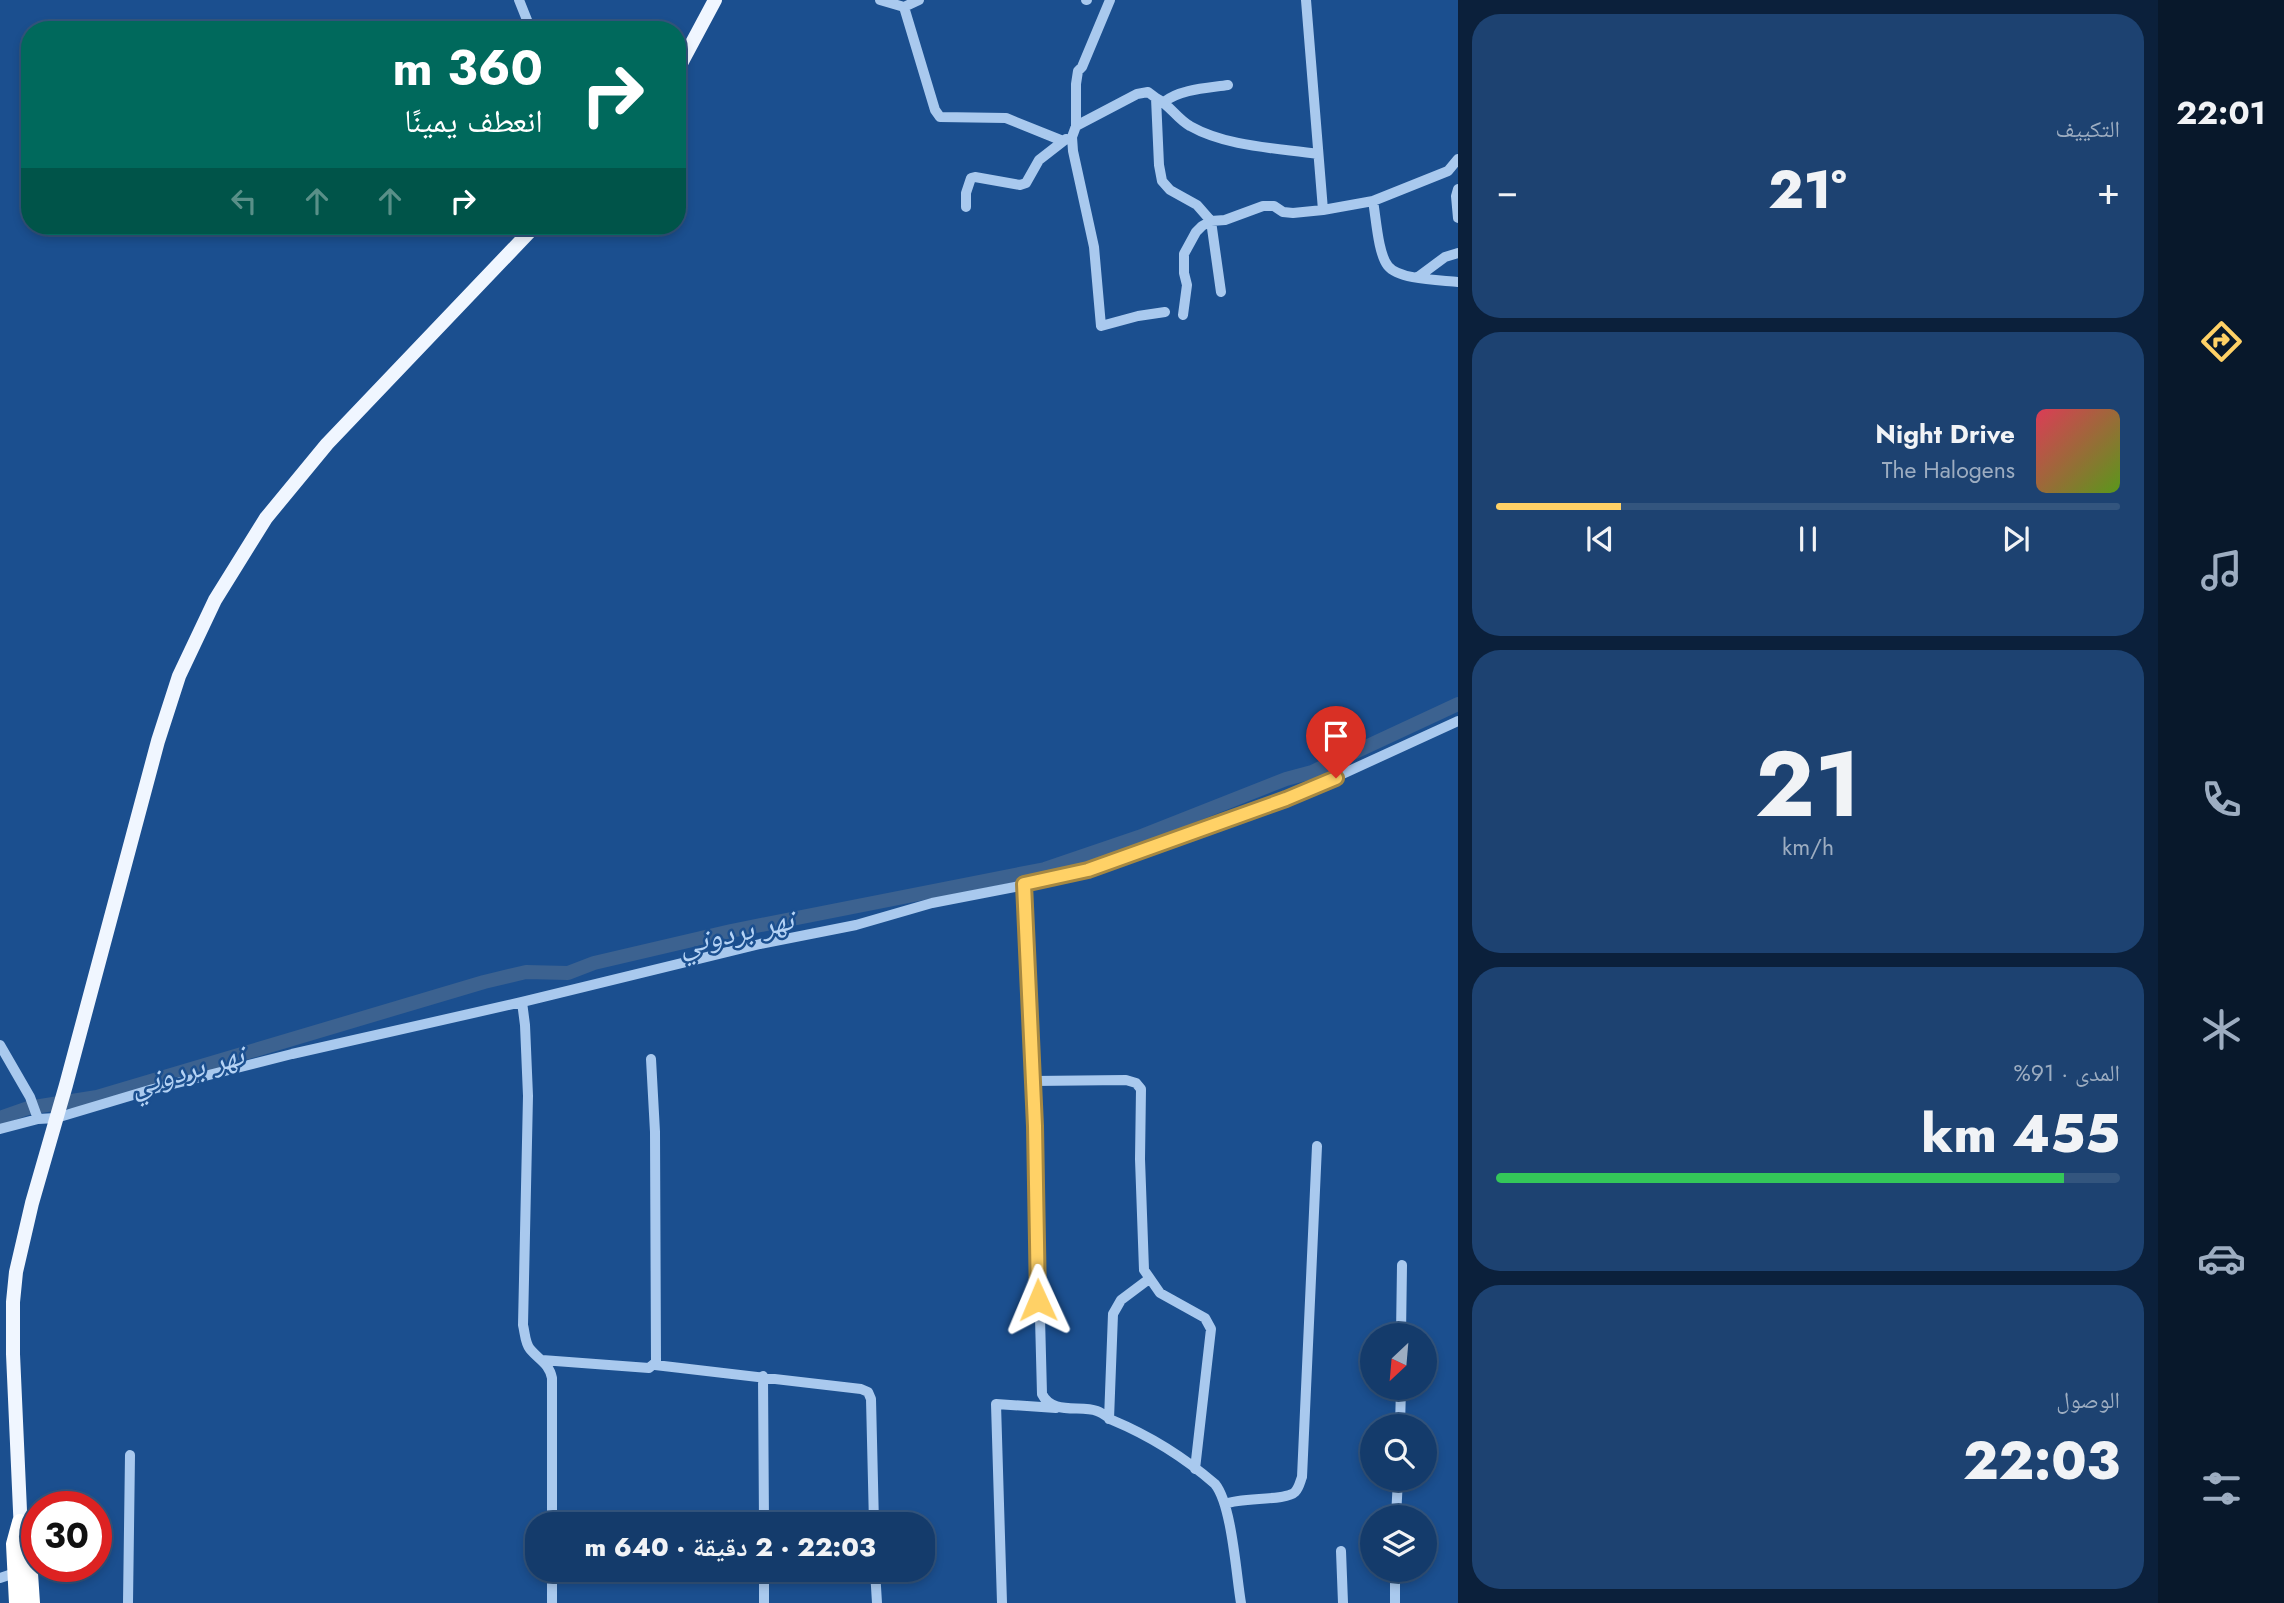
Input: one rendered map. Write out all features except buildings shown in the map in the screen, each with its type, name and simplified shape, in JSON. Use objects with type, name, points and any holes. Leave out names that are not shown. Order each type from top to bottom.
[{"type":"highway","points":[[17,1603],[8,1576],[20,1522]]},
{"type":"highway","points":[[20,1522],[28,1544],[32,1603]]},
{"type":"main road","points":[[686,54],[715,0]]},
{"type":"main road","points":[[23,1603],[13,1302],[22,1240],[179,676],[215,600],[266,518],[320,453],[526,235]]},
{"type":"street","points":[[519,0],[527,21]]},
{"type":"street","points":[[880,0],[904,7],[919,0]]},
{"type":"street","points":[[1110,0],[1077,75],[1070,135],[1094,247],[1101,326],[1166,312]]},
{"type":"street","points":[[1306,0],[1323,210]]},
{"type":"street","points":[[904,7],[935,110],[940,117],[1006,118],[1070,135]]},
{"type":"street","points":[[1160,100],[1228,85]]},
{"type":"street","points":[[966,207],[966,193],[971,178],[1020,185],[1026,183],[1039,160],[1070,135],[1137,94],[1148,92],[1184,121],[1205,132],[1234,141],[1318,155]]},
{"type":"street","points":[[1160,100],[1159,166],[1162,181],[1170,190],[1197,205],[1211,221],[1221,292]]},
{"type":"street","points":[[1183,315],[1187,292],[1184,254],[1196,232],[1211,221],[1225,220],[1263,206],[1273,206],[1283,212],[1293,213],[1373,201],[1455,164],[1458,218]]},
{"type":"street","points":[[1373,201],[1382,251],[1388,266],[1400,274],[1458,282]]},
{"type":"street","points":[[1418,277],[1445,257],[1458,253]]},
{"type":"street","points":[[0,1129],[37,1114],[58,1114],[292,1054],[1088,870],[1291,797],[1458,720]]},
{"type":"street","points":[[1024,884],[1033,1081],[1041,1388],[1044,1399],[1063,1408]]},
{"type":"street","points":[[522,1002],[528,1096],[523,1325],[530,1349],[550,1368],[552,1378],[552,1512]]},
{"type":"street","points":[[0,1045],[37,1114]]},
{"type":"street","points":[[651,1059],[655,1132],[655,1365]]},
{"type":"street","points":[[1033,1081],[1126,1080],[1139,1085],[1142,1094],[1142,1260],[1149,1279],[1160,1293],[1205,1318],[1211,1329],[1195,1469]]},
{"type":"street","points":[[1224,1504],[1250,1498],[1292,1494],[1302,1477],[1317,1146]]},
{"type":"street","points":[[1401,1323],[1402,1265]]},
{"type":"street","points":[[1109,1419],[1112,1314],[1121,1300],[1149,1279]]},
{"type":"street","points":[[542,1360],[649,1368],[655,1365],[763,1376],[868,1392],[874,1512]]},
{"type":"street","points":[[763,1376],[764,1512]]},
{"type":"street","points":[[1002,1603],[996,1404],[1100,1412],[1109,1419],[1128,1426],[1214,1484],[1220,1490],[1224,1504],[1241,1603]]},
{"type":"street","points":[[128,1603],[130,1455]]},
{"type":"street","points":[[1341,1551],[1343,1603]]},
{"type":"street","points":[[552,1582],[552,1603]]},
{"type":"street","points":[[764,1582],[764,1603]]},
{"type":"street","points":[[876,1582],[877,1603]]},
{"type":"street","points":[[1395,1582],[1395,1603]]},
{"type":"waterway","name":"نهر بردوني","points":[[0,1118],[28,1108],[97,1097],[484,982],[526,972],[568,973],[594,963],[731,931],[1045,869],[1139,837],[1286,779],[1312,772],[1458,704]]},
{"type":"route","points":[[1038,1300],[1035,1126],[1024,884],[1088,870],[1286,799],[1336,778]]}]
